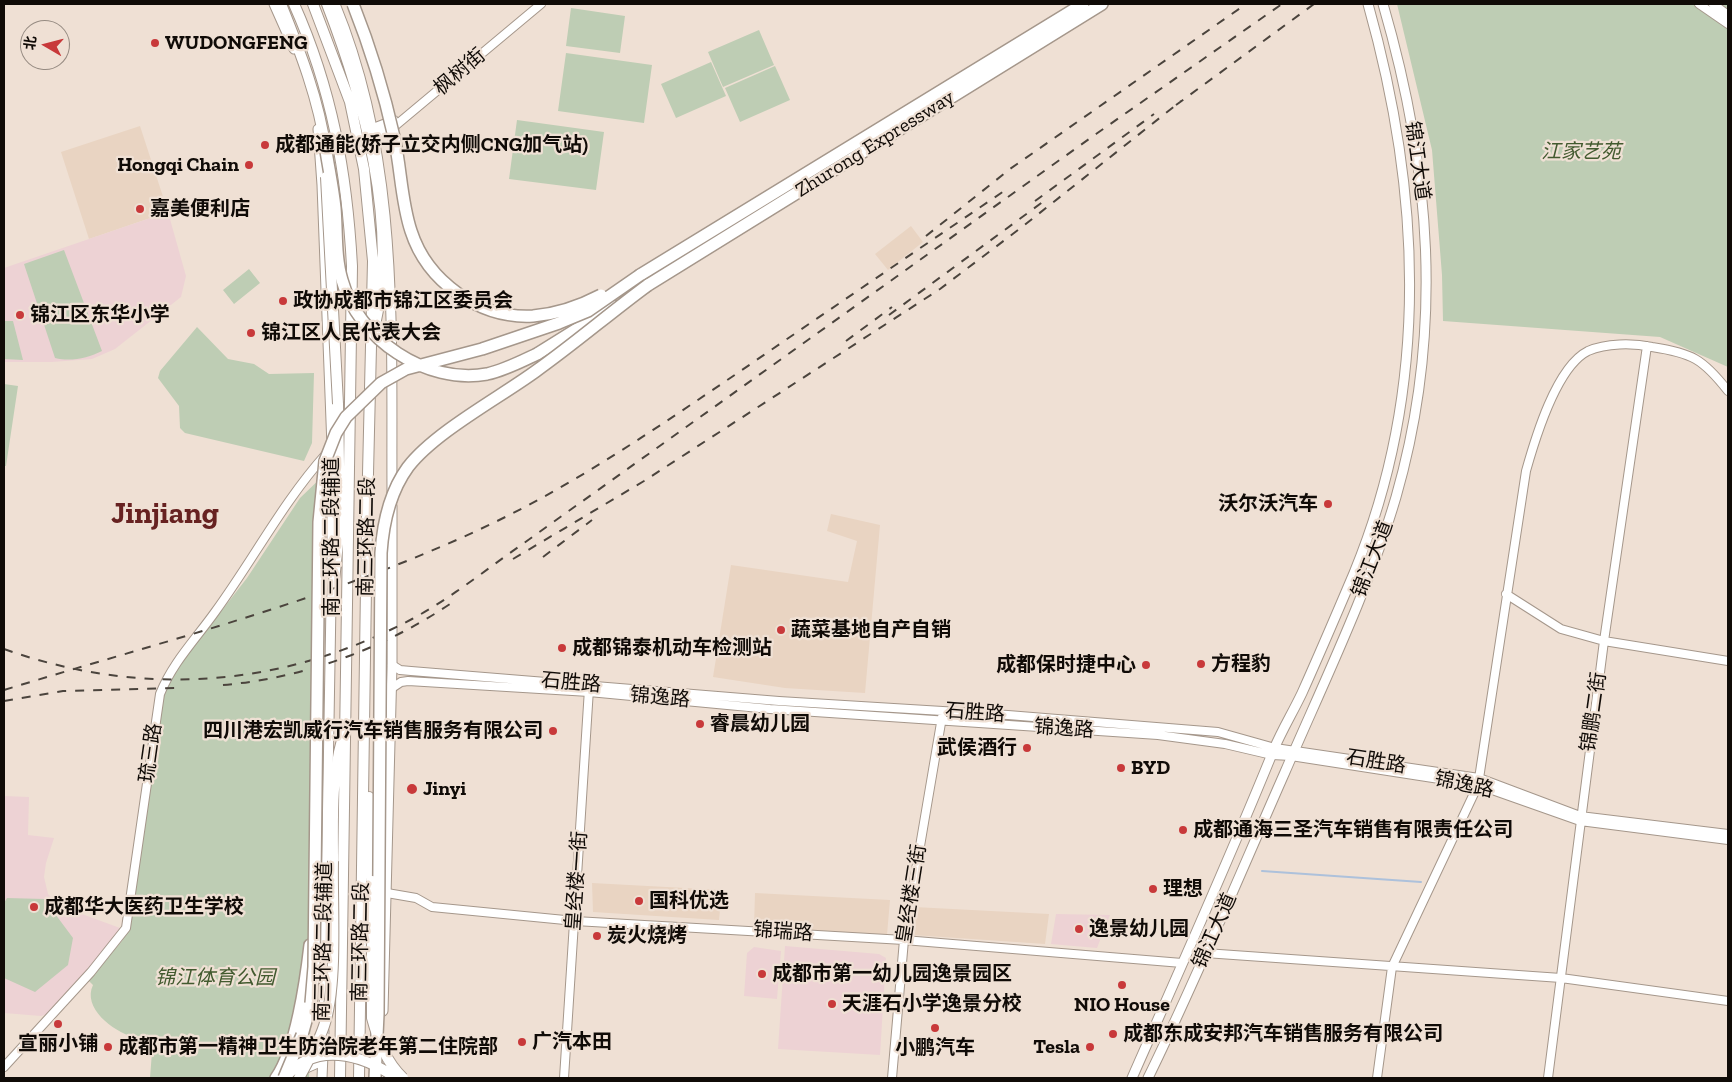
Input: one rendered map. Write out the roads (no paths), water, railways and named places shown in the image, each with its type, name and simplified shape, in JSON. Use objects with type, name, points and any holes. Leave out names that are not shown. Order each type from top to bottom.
[{"type":"highway","points":[[281,4],[300,50],[322,125],[335,209],[336,248],[342,281],[356,310],[376,336],[398,354],[436,371],[463,376],[486,374],[507,368],[536,354],[648,285]]},
{"type":"highway","name":"南三环路二段","points":[[294,4],[312,44],[336,128],[348,193],[352,266],[340,1078]]},
{"type":"highway","name":"南三环路二段","points":[[313,4],[350,102],[364,169],[373,261],[370,345],[359,1078]]},
{"type":"highway","points":[[352,4],[373,60],[386,106],[411,231],[427,262],[449,287],[478,305],[509,314],[530,316],[551,314],[591,300],[640,275]]},
{"type":"highway","name":"Zhurong Expressway","points":[[640,275],[1082,4]]},
{"type":"highway","name":"Zhurong Expressway","points":[[648,285],[1102,4]]},
{"type":"highway","points":[[330,6],[365,120],[377,186],[381,230],[382,283],[379,307],[370,345]]},
{"type":"highway","points":[[326,151],[338,404],[340,524],[331,609]]},
{"type":"highway","points":[[331,237],[348,193]]},
{"type":"highway","points":[[284,1078],[302,1035],[311,1003],[314,909],[318,522],[325,461],[336,433],[346,417],[362,400],[381,383],[406,369],[482,349],[559,324],[588,310],[640,275]]},
{"type":"highway","points":[[376,1078],[381,553],[386,516],[398,484],[416,458],[437,440],[537,370],[648,285]]},
{"type":"highway","points":[[300,1078],[324,1026],[328,1010],[332,974],[333,861],[337,760],[346,724]]},
{"type":"highway","points":[[364,725],[372,881],[372,1018],[377,1038],[387,1058],[403,1078]]},
{"type":"highway","points":[[276,1078],[291,1043],[299,1008],[308,966],[314,909]]},
{"type":"highway","points":[[284,1078],[302,1062],[319,1056],[330,1055],[349,1056],[367,1062],[396,1078]]},
{"type":"main road","name":"南三环路二段辅道","points":[[274,4],[297,57],[318,132],[332,447],[331,609],[322,1078]]},
{"type":"main road","name":"锦江大道","points":[[1132,1078],[1273,751],[1302,692],[1354,572],[1382,493],[1398,423],[1410,307],[1411,267],[1408,220],[1403,168],[1394,112],[1368,4]]},
{"type":"main road","name":"锦江大道","points":[[1148,1078],[1293,753],[1360,596],[1388,523],[1409,440],[1422,351],[1426,291],[1425,210],[1409,104],[1383,4]]},
{"type":"main road","points":[[330,6],[360,72],[374,131],[388,231],[391,283],[392,688],[387,893],[376,1078]]},
{"type":"street","name":"枫树街","points":[[374,131],[393,121],[534,4]]},
{"type":"street","name":"枫树街","points":[[374,131],[395,126],[541,4]]},
{"type":"street","points":[[1698,4],[1728,24]]},
{"type":"street","points":[[1713,4],[1728,15]]},
{"type":"street","points":[[318,132],[330,194],[331,237],[326,326]]},
{"type":"street","points":[[1377,1078],[1392,967],[1478,781],[1526,471],[1537,434],[1553,397],[1568,370],[1587,352],[1608,346],[1648,346],[1685,352],[1712,370],[1728,391]]},
{"type":"street","name":"锦鹏二街","points":[[1548,1078],[1604,641],[1648,346]]},
{"type":"street","name":"琉三路","points":[[4,1068],[91,972],[126,928],[154,722],[160,694],[177,660],[215,612],[300,483],[332,447]]},
{"type":"street","points":[[1506,594],[1561,629],[1604,641],[1728,661]]},
{"type":"street","name":"石胜路","points":[[392,665],[400,670],[589,688],[779,701],[943,716],[1218,732],[1273,751],[1293,753]]},
{"type":"street","points":[[392,688],[401,682],[408,681],[589,688]]},
{"type":"street","name":"皇经楼一街","points":[[564,1078],[589,688]]},
{"type":"street","name":"皇经楼三街","points":[[892,1078],[904,940],[943,716]]},
{"type":"street","name":"锦逸路","points":[[1293,753],[1478,781]]},
{"type":"street","points":[[1478,781],[1580,818],[1728,840]]},
{"type":"street","points":[[1580,818],[1728,834]]},
{"type":"street","name":"锦瑞路","points":[[387,893],[416,898],[432,907],[575,921],[904,940],[1182,963]]},
{"type":"street","points":[[1205,953],[1561,978],[1728,1001]]},
{"type":"street","points":[[284,1078],[322,1062]]},
{"type":"waterway","points":[[1262,871],[1421,882]]},
{"type":"railway","points":[[926,236],[1010,169],[1246,4]]},
{"type":"railway","points":[[4,649],[56,665],[108,675],[159,679],[211,678],[262,672],[313,660],[363,642],[412,619],[470,582],[1096,134],[1282,4]]},
{"type":"railway","points":[[1176,105],[1314,4]]},
{"type":"railway","points":[[513,559],[644,481],[940,289],[1022,227],[1181,101]]},
{"type":"railway","points":[[1035,201],[1154,114]]},
{"type":"railway","points":[[4,690],[312,596],[433,550],[524,508],[650,432],[1004,191]]},
{"type":"railway","points":[[889,315],[1044,201]]},
{"type":"railway","points":[[846,341],[892,307]]},
{"type":"railway","points":[[543,557],[592,520]]},
{"type":"railway","points":[[223,685],[284,676],[343,658],[372,647],[400,633],[453,602]]},
{"type":"railway","points":[[4,701],[63,691],[175,688]]},
{"type":"place","name":"WUDONGFENG","points":[[155,43]]},
{"type":"place","name":"成都通能(娇子立交内侧CNG加气站)","points":[[265,145]]},
{"type":"place","name":"Hongqi Chain","points":[[249,165]]},
{"type":"place","name":"嘉美便利店","points":[[140,209]]},
{"type":"place","name":"政协成都市锦江区委员会","points":[[283,301]]},
{"type":"place","name":"锦江区东华小学","points":[[20,315]]},
{"type":"place","name":"锦江区人民代表大会","points":[[251,333]]},
{"type":"place","name":"沃尔沃汽车","points":[[1328,504]]},
{"type":"place","name":"蔬菜基地自产自销","points":[[781,630]]},
{"type":"place","name":"成都锦泰机动车检测站","points":[[562,648]]},
{"type":"place","name":"方程豹","points":[[1201,664]]},
{"type":"place","name":"成都保时捷中心","points":[[1146,665]]},
{"type":"place","name":"睿晨幼儿园","points":[[700,724]]},
{"type":"place","name":"四川港宏凯威行汽车销售服务有限公司","points":[[553,731]]},
{"type":"place","name":"武侯酒行","points":[[1027,748]]},
{"type":"place","name":"BYD","points":[[1121,768]]},
{"type":"place","name":"Jinyi","points":[[412,789]]},
{"type":"place","name":"成都通海三圣汽车销售有限责任公司","points":[[1183,830]]},
{"type":"place","name":"理想","points":[[1153,889]]},
{"type":"place","name":"国科优选","points":[[639,901]]},
{"type":"place","name":"成都华大医药卫生学校","points":[[34,907]]},
{"type":"place","name":"逸景幼儿园","points":[[1079,929]]},
{"type":"place","name":"炭火烧烤","points":[[597,936]]},
{"type":"place","name":"成都市第一幼儿园逸景园区","points":[[762,974]]},
{"type":"place","name":"NIO House","points":[[1122,985]]},
{"type":"place","name":"天涯石小学逸景分校","points":[[832,1004]]},
{"type":"place","name":"宣丽小铺","points":[[58,1024]]},
{"type":"place","name":"小鹏汽车","points":[[935,1028]]},
{"type":"place","name":"成都东成安邦汽车销售服务有限公司","points":[[1113,1034]]},
{"type":"place","name":"广汽本田","points":[[522,1042]]},
{"type":"place","name":"成都市第一精神卫生防治院老年第二住院部","points":[[108,1047]]},
{"type":"place","name":"Tesla","points":[[1090,1047]]},
{"type":"district","name":"Jinjiang","points":[[165,514]]},
{"type":"park label","name":"江家艺苑","points":[[1581,152]]},
{"type":"park label","name":"锦江体育公园","points":[[215,978]]}]
